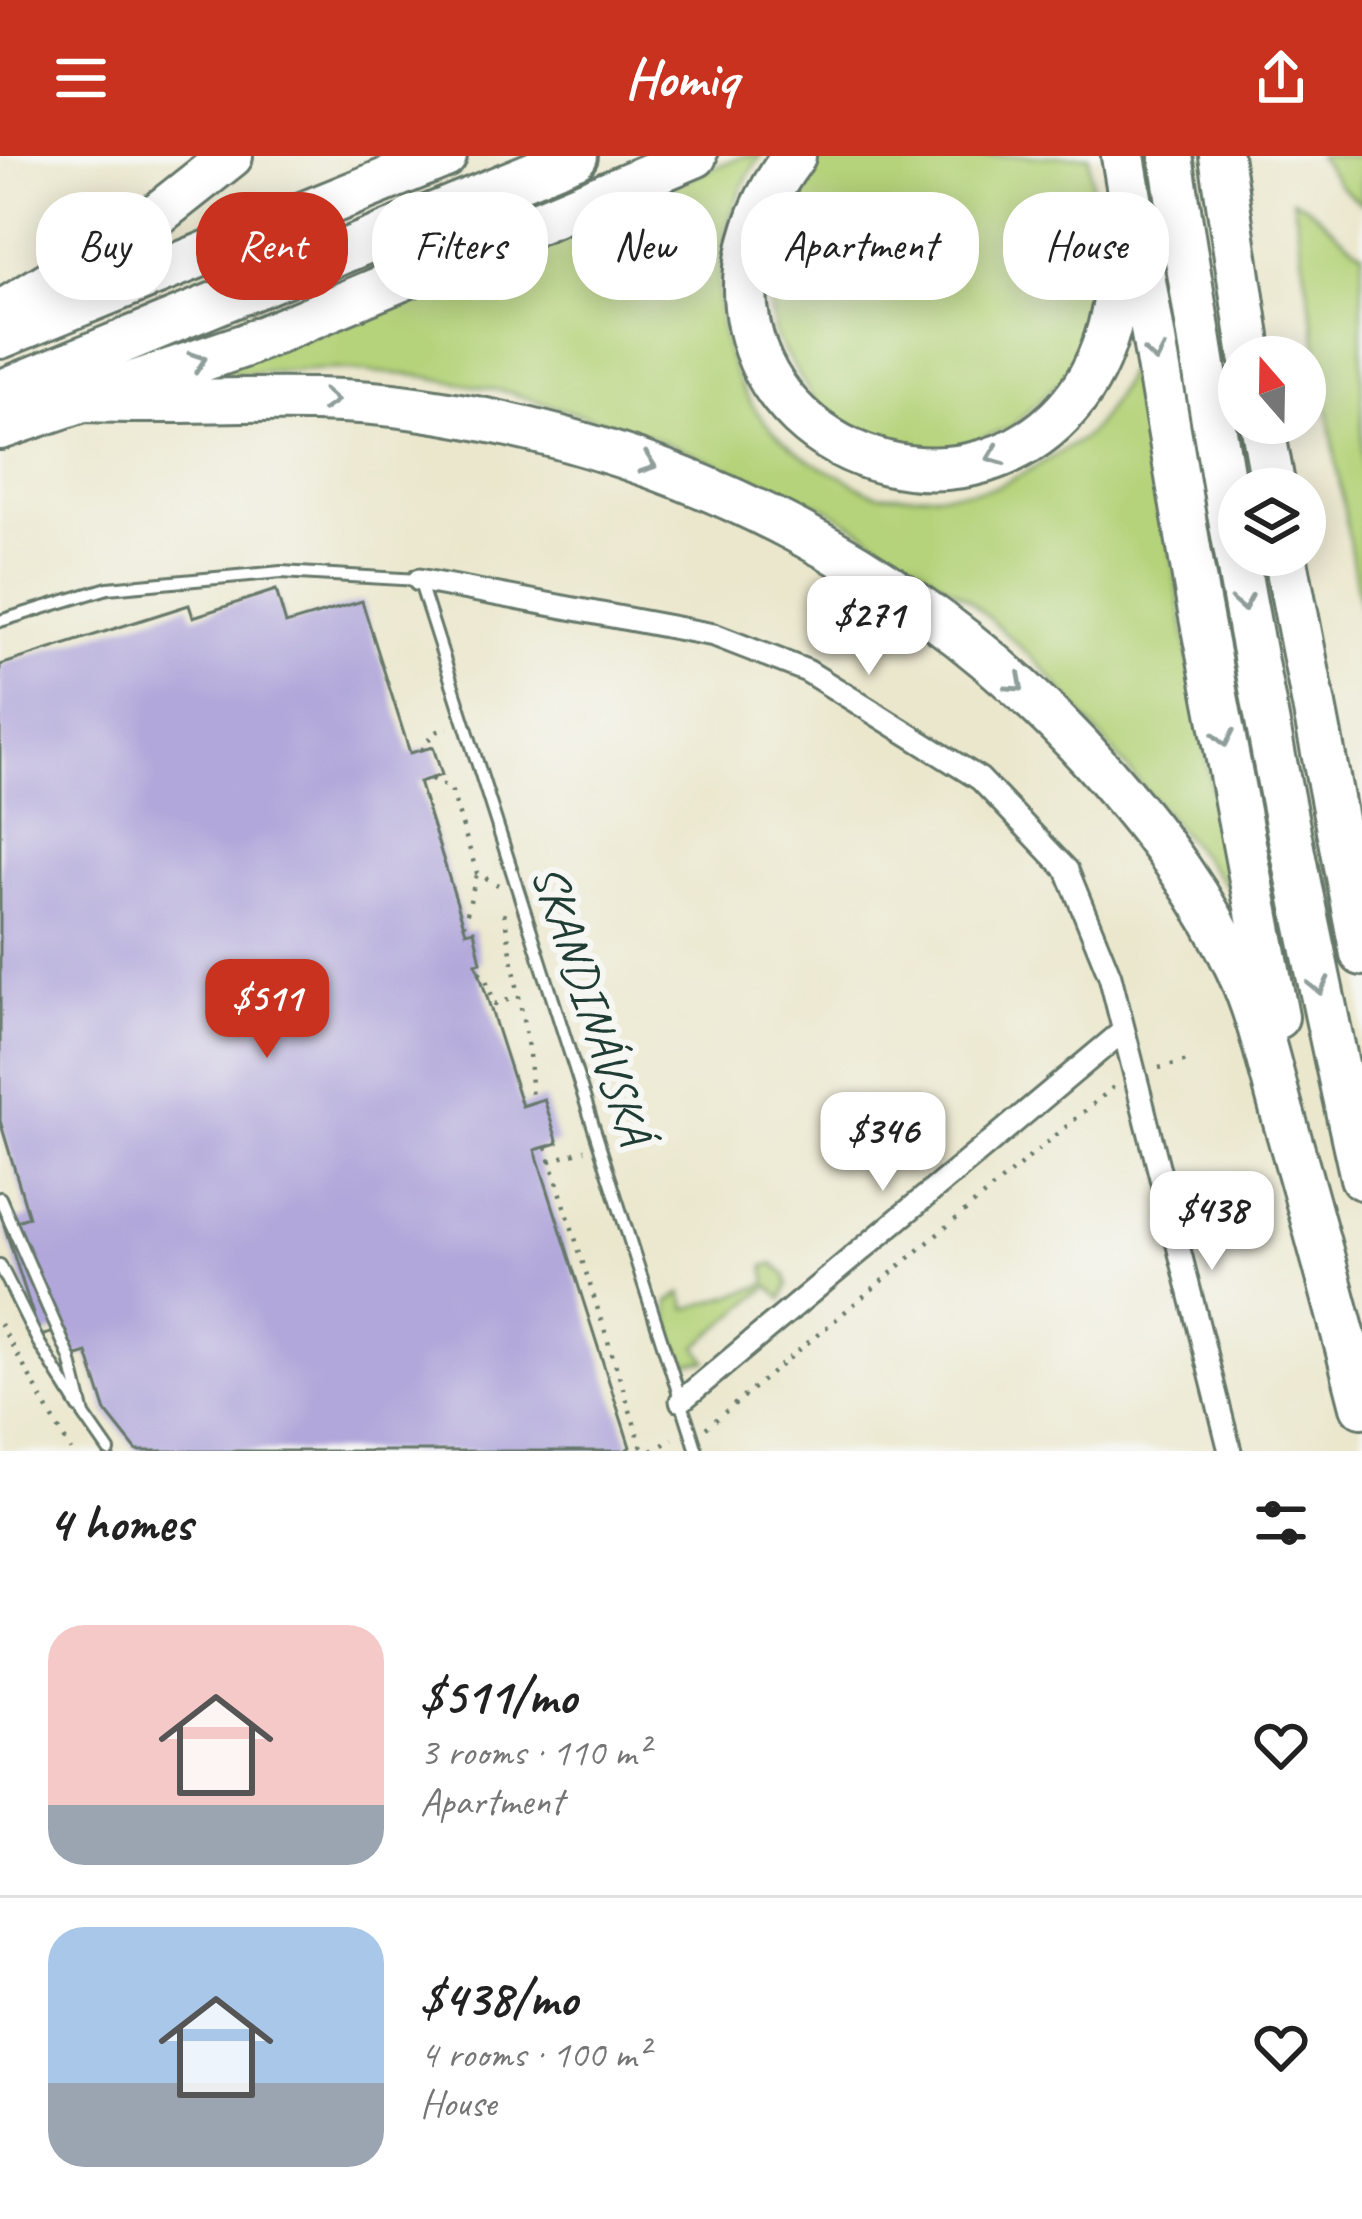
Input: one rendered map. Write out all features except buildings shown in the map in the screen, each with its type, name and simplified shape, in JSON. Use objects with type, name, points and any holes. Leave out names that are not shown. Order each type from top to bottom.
[{"type":"highway","points":[[0,313],[145,224],[231,156]]},
{"type":"highway","points":[[0,337],[446,156]]},
{"type":"highway","points":[[0,392],[576,156]]},
{"type":"highway","points":[[0,428],[243,346],[695,156]]},
{"type":"highway","points":[[794,156],[767,196],[746,262],[747,314],[762,364],[790,408],[831,442],[879,463],[930,470],[982,462],[1030,441],[1070,406],[1085,385],[1105,341],[1118,287],[1122,156]]},
{"type":"highway","points":[[1122,156],[1198,601],[1317,1230]]},
{"type":"highway","points":[[1171,156],[1246,617],[1304,921],[1362,1178]]},
{"type":"highway","points":[[1221,156],[1248,336]]},
{"type":"highway","points":[[88,400],[159,404],[284,398],[347,401],[536,429],[640,461],[721,493],[818,542],[892,587],[995,666],[1074,741],[1132,806],[1208,912],[1237,968],[1259,1024],[1362,1406]]},
{"type":"highway","points":[[1289,576],[1362,954]]},
{"type":"highway","points":[[1352,910],[1362,864]]},
{"type":"street","points":[[419,580],[714,634],[807,671],[980,779],[1066,870],[1110,976],[1230,1451]]},
{"type":"street","points":[[681,1401],[1123,1031]]},
{"type":"lane","points":[[0,621],[129,586],[281,572],[419,580]]},
{"type":"lane","name":"SKANDINÁVSKÁ","points":[[419,580],[697,1451]]},
{"type":"lane","points":[[0,1198],[70,1358],[84,1415]]},
{"type":"lane","points":[[0,1265],[39,1343],[109,1451]]},
{"type":"path","points":[[422,750],[433,733],[464,723]]},
{"type":"path","points":[[431,778],[451,789],[477,873],[464,925]]},
{"type":"path","points":[[477,873],[499,885]]},
{"type":"path","points":[[503,908],[532,1103]]},
{"type":"path","points":[[479,972],[495,1004],[519,997]]},
{"type":"path","points":[[546,1147],[647,1451],[713,1425],[1108,1089],[1135,1075],[1192,1060]]},
{"type":"path","points":[[550,1161],[600,1145]]},
{"type":"path","points":[[0,1324],[71,1451]]},
{"type":"path","points":[[594,1334],[605,1331]]},
{"type":"green space","points":[[743,156],[760,156],[737,198],[724,243],[719,289],[723,334],[737,377],[760,416],[793,449],[867,491],[955,493],[995,487],[1015,478],[1090,432],[1137,353],[1229,889],[1042,667],[968,599],[827,508],[648,436],[508,392],[421,376],[336,369],[202,375],[387,300],[548,300],[548,235],[572,225],[572,300],[717,300],[717,192],[654,192]]},
{"type":"green space","points":[[821,156],[1089,156],[1093,192],[1003,192],[1003,300],[1095,300],[1073,369],[1010,428],[946,452],[866,440],[816,403],[775,337],[770,300],[979,300],[979,192],[788,192]]},
{"type":"green space","points":[[1318,156],[1362,156],[1362,204],[1340,186]]},
{"type":"green space","points":[[1293,199],[1362,252],[1362,619],[1326,400],[1326,336],[1316,336]]},
{"type":"green space","points":[[773,1264],[786,1275],[782,1299],[769,1286],[697,1346],[707,1361],[688,1363],[673,1334],[669,1302],[682,1293],[687,1309],[759,1287],[767,1282],[764,1266]]}]
